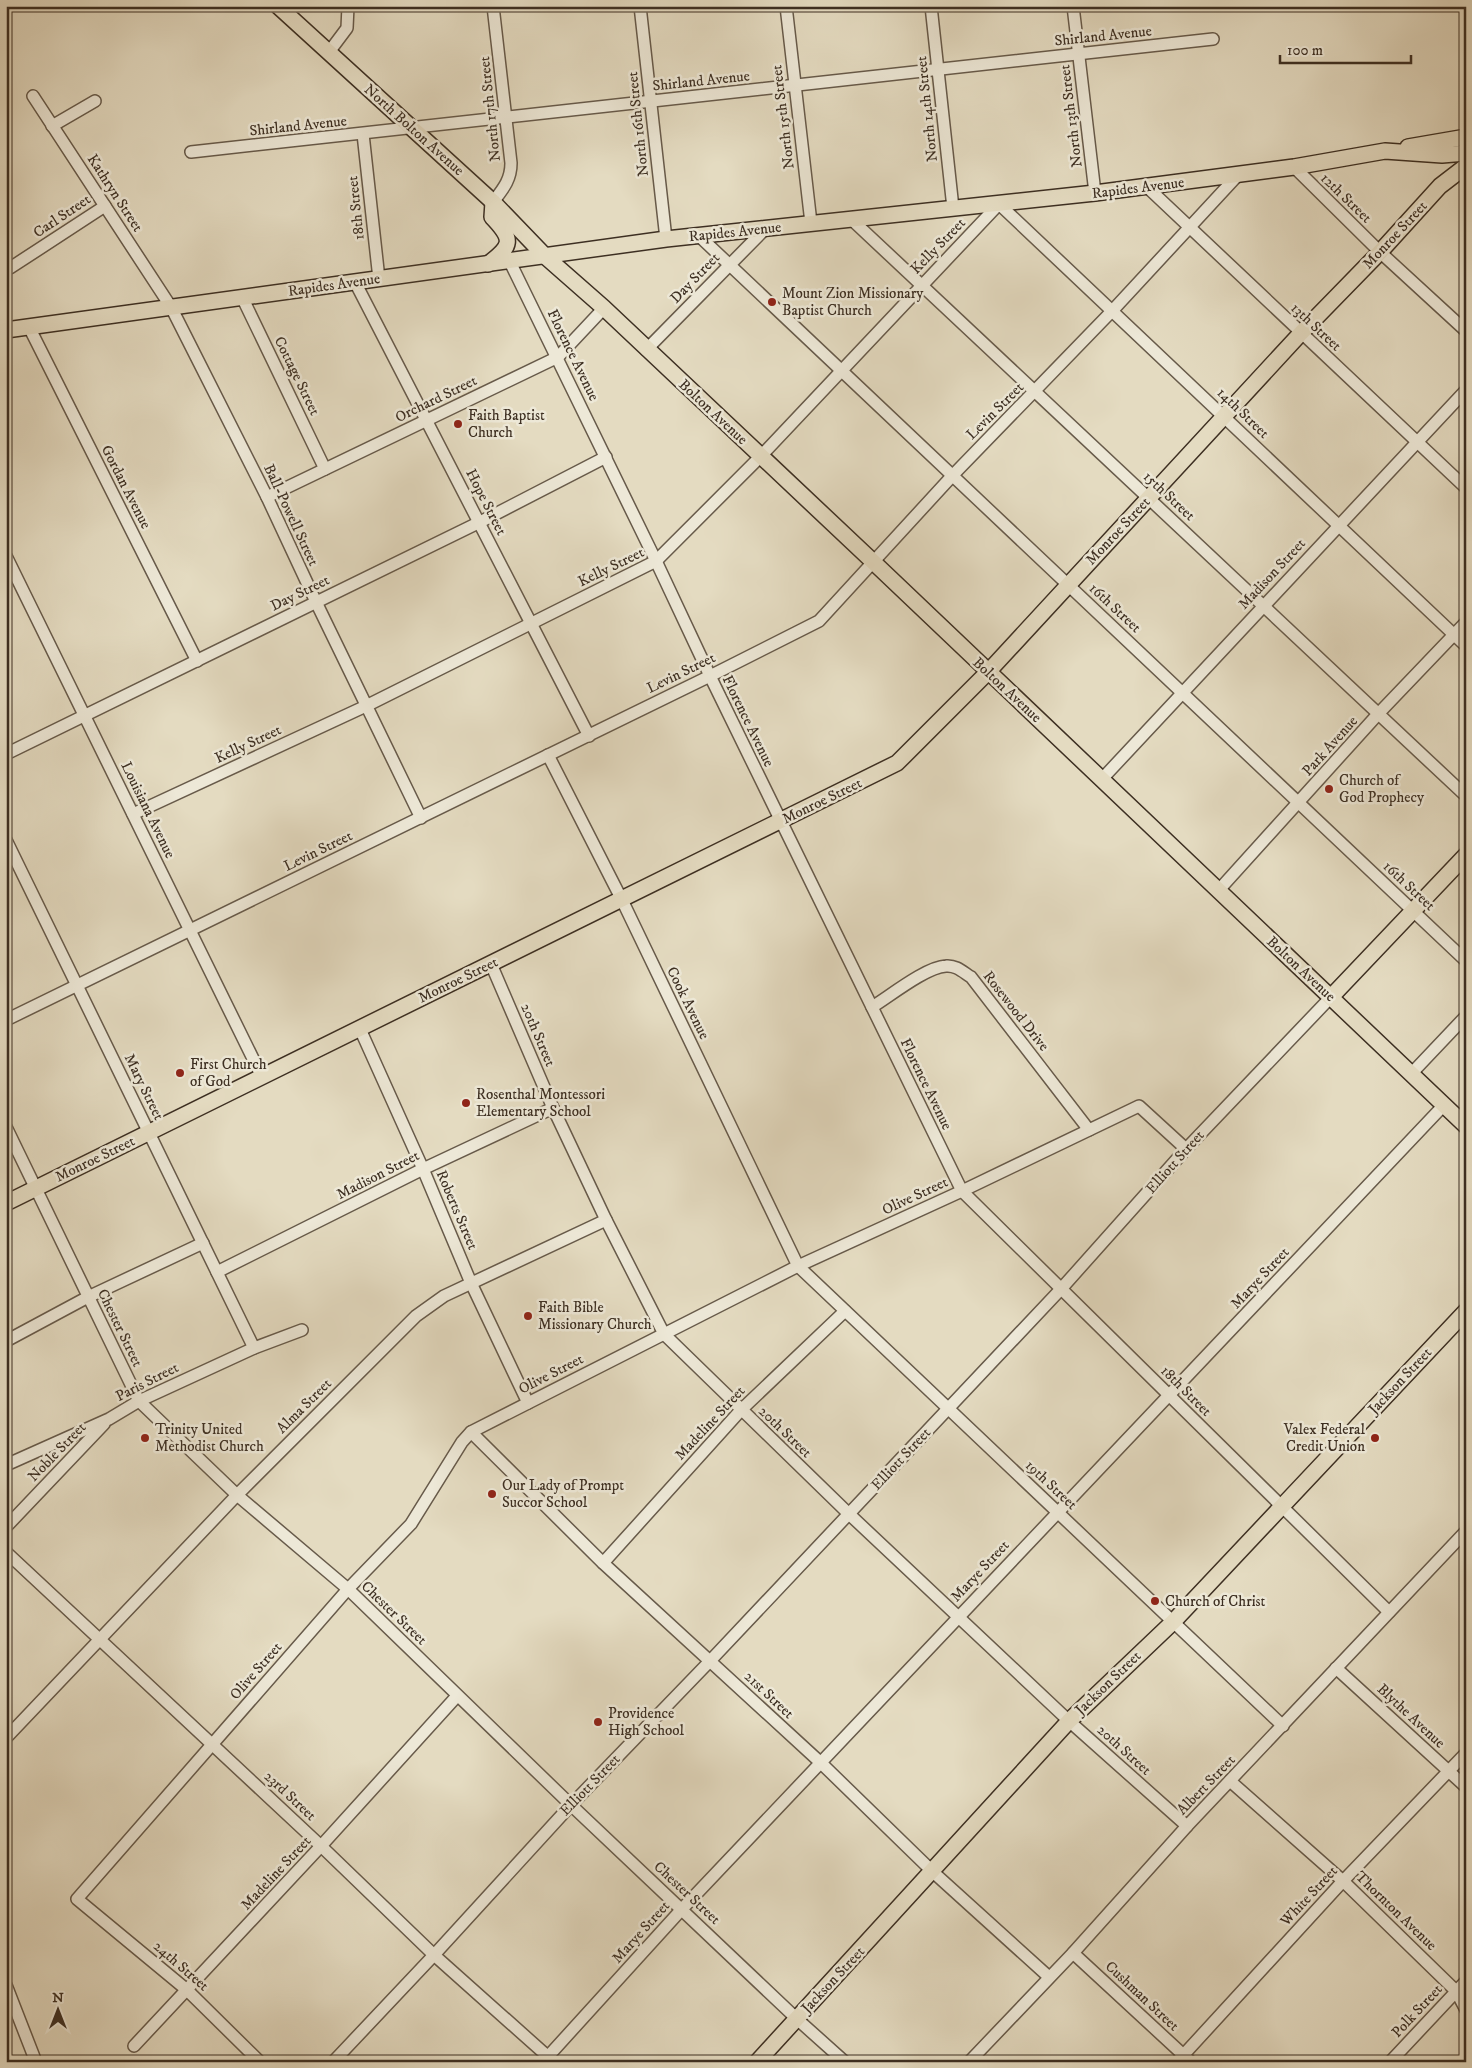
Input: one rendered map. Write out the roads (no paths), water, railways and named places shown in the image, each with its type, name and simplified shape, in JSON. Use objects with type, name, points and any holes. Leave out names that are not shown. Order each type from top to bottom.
[{"type":"main road","name":"North Bolton Avenue","points":[[278,6],[493,202],[546,257]]},
{"type":"main road","points":[[1385,152],[1466,137]]},
{"type":"main road","name":"Rapides Avenue","points":[[6,330],[666,239],[1095,193],[1238,175],[1385,152],[1442,155],[1466,153]]},
{"type":"main road","name":"Monroe Street","points":[[6,1203],[897,763],[988,672],[1301,333],[1380,252],[1440,186],[1466,166]]},
{"type":"main road","points":[[488,265],[503,253],[507,246],[507,237],[504,230],[492,217],[493,202]]},
{"type":"main road","name":"Bolton Avenue","points":[[546,257],[604,308],[646,350],[761,456],[1466,1126]]},
{"type":"main road","name":"Elliott Street","points":[[1331,997],[1466,855]]},
{"type":"main road","name":"Jackson Street","points":[[757,2062],[1070,1721],[1173,1622],[1466,1310]]},
{"type":"street","points":[[329,52],[347,28],[348,6]]},
{"type":"street","name":"North 17th Street","points":[[493,6],[511,174],[507,184],[493,202]]},
{"type":"street","name":"North 16th Street","points":[[640,6],[666,239]]},
{"type":"street","name":"North 15th Street","points":[[786,6],[811,224]]},
{"type":"street","name":"North 14th Street","points":[[931,6],[953,208]]},
{"type":"street","name":"North 13th Street","points":[[1073,6],[1095,193]]},
{"type":"street","name":"Shirland Avenue","points":[[191,152],[1213,39]]},
{"type":"street","name":"Kathryn Street","points":[[33,96],[171,307]]},
{"type":"street","points":[[52,126],[95,101]]},
{"type":"street","name":"18th Street","points":[[363,134],[379,279]]},
{"type":"street","name":"12th Street","points":[[1294,167],[1380,252],[1466,332]]},
{"type":"street","name":"Levin Street","points":[[6,1020],[589,736],[819,621],[872,561],[1113,310],[1238,175]]},
{"type":"street","points":[[1440,186],[1466,176]]},
{"type":"street","name":"13th Street","points":[[1146,186],[1466,488]]},
{"type":"street","name":"Kelly Street","points":[[133,814],[366,706],[656,561],[761,456],[999,204]]},
{"type":"street","name":"14th Street","points":[[999,204],[1466,646]]},
{"type":"street","name":"Carl Street","points":[[10,268],[105,206]]},
{"type":"street","name":"15th Street","points":[[851,219],[1466,796]]},
{"type":"street","name":"Day Street","points":[[646,350],[766,228]]},
{"type":"street","name":"16th Street","points":[[698,236],[842,369],[1466,961]]},
{"type":"street","name":"Florence Avenue","points":[[510,262],[558,357],[710,676],[962,1191]]},
{"type":"street","name":"Hope Street","points":[[355,282],[589,736]]},
{"type":"street","name":"Cottage Street","points":[[242,297],[325,469]]},
{"type":"street","name":"Ball-Powell Street","points":[[171,307],[266,497],[421,818]]},
{"type":"street","name":"Orchard Street","points":[[266,497],[558,357],[604,308]]},
{"type":"street","name":"Gordan Avenue","points":[[29,327],[197,660]]},
{"type":"street","name":"Madison Street","points":[[1102,779],[1466,390]]},
{"type":"street","name":"Day Street","points":[[6,754],[480,522],[606,457]]},
{"type":"street","name":"Louisiana Avenue","points":[[6,556],[262,1077]]},
{"type":"street","name":"Park Avenue","points":[[1218,891],[1379,713],[1466,622]]},
{"type":"street","name":"Cook Avenue","points":[[548,755],[622,900],[798,1266]]},
{"type":"street","name":"Mary Street","points":[[6,840],[254,1348]]},
{"type":"street","name":"20th Street","points":[[491,964],[553,1108],[606,1220],[664,1334],[849,1514],[1070,1721],[1187,1826]]},
{"type":"street","name":"Rosewood Drive","points":[[872,1008],[932,969],[948,966],[960,969],[970,977],[1089,1130]]},
{"type":"street","name":"Elliott Street","points":[[333,2062],[434,1955],[571,1804],[710,1661],[948,1409],[1061,1289],[1186,1149],[1331,997]]},
{"type":"street","points":[[1412,1074],[1466,1016]]},
{"type":"street","name":"Roberts Street","points":[[360,1029],[423,1169],[471,1284],[528,1403]]},
{"type":"street","name":"Marye Street","points":[[548,2060],[682,1909],[821,1764],[1057,1511],[1169,1396],[1444,1105]]},
{"type":"street","name":"Olive Street","points":[[77,1899],[348,1589],[411,1524],[462,1442],[471,1432],[798,1266],[962,1191],[1139,1106],[1186,1149]]},
{"type":"street","name":"Madison Street","points":[[217,1272],[423,1169],[553,1108]]},
{"type":"street","name":"Chester Street","points":[[6,1127],[139,1401],[237,1495],[348,1589],[457,1696],[797,2019],[845,2062]]},
{"type":"street","name":"18th Street","points":[[962,1191],[1388,1612]]},
{"type":"street","name":"Alma Street","points":[[6,1738],[237,1495],[416,1316],[444,1296],[606,1220]]},
{"type":"street","points":[[6,1340],[88,1297],[203,1243]]},
{"type":"street","name":"19th Street","points":[[798,1266],[1283,1726]]},
{"type":"street","name":"Madeline Street","points":[[603,1563],[741,1410],[845,1311]]},
{"type":"street","name":"Paris Street","points":[[6,1465],[108,1419],[139,1401],[254,1348],[302,1330]]},
{"type":"street","name":"Noble Street","points":[[6,1527],[108,1419]]},
{"type":"street","name":"21st Street","points":[[471,1432],[603,1563],[1048,1977]]},
{"type":"street","name":"Albert Street","points":[[969,2062],[1048,1977],[1073,1953],[1187,1826],[1466,1531]]},
{"type":"street","name":"23rd Street","points":[[6,1552],[100,1638],[434,1955],[548,2060]]},
{"type":"street","name":"Blythe Avenue","points":[[1336,1668],[1466,1787]]},
{"type":"street","name":"Madeline Street","points":[[134,2046],[321,1846],[457,1696]]},
{"type":"street","name":"White Street","points":[[1184,2059],[1343,1881],[1466,1753]]},
{"type":"street","name":"Thornton Avenue","points":[[1230,1781],[1343,1881],[1456,1991],[1466,2010]]},
{"type":"street","name":"24th Street","points":[[77,1899],[187,1990],[260,2062]]},
{"type":"street","name":"Cushman Street","points":[[1073,1953],[1184,2059]]},
{"type":"street","name":"Polk Street","points":[[1390,2062],[1466,1981]]},
{"type":"street","points":[[6,1985],[36,2062]]},
{"type":"railway","points":[[1462,6],[1466,11]]},
{"type":"place","name":"Mount Zion Missionary Baptist Church","points":[[772,302]]},
{"type":"place","name":"Faith Baptist Church","points":[[458,424]]},
{"type":"place","name":"Church of God Prophecy","points":[[1329,789]]},
{"type":"place","name":"First Church of God","points":[[180,1073]]},
{"type":"place","name":"Rosenthal Montessori Elementary School","points":[[466,1103]]},
{"type":"place","name":"Faith Bible Missionary Church","points":[[528,1316]]},
{"type":"place","name":"Trinity United Methodist Church","points":[[145,1438]]},
{"type":"place","name":"Valex Federal Credit Union","points":[[1375,1438]]},
{"type":"place","name":"Our Lady of Prompt Succor School","points":[[492,1494]]},
{"type":"place","name":"Church of Christ","points":[[1155,1601]]},
{"type":"place","name":"Providence High School","points":[[598,1722]]}]
